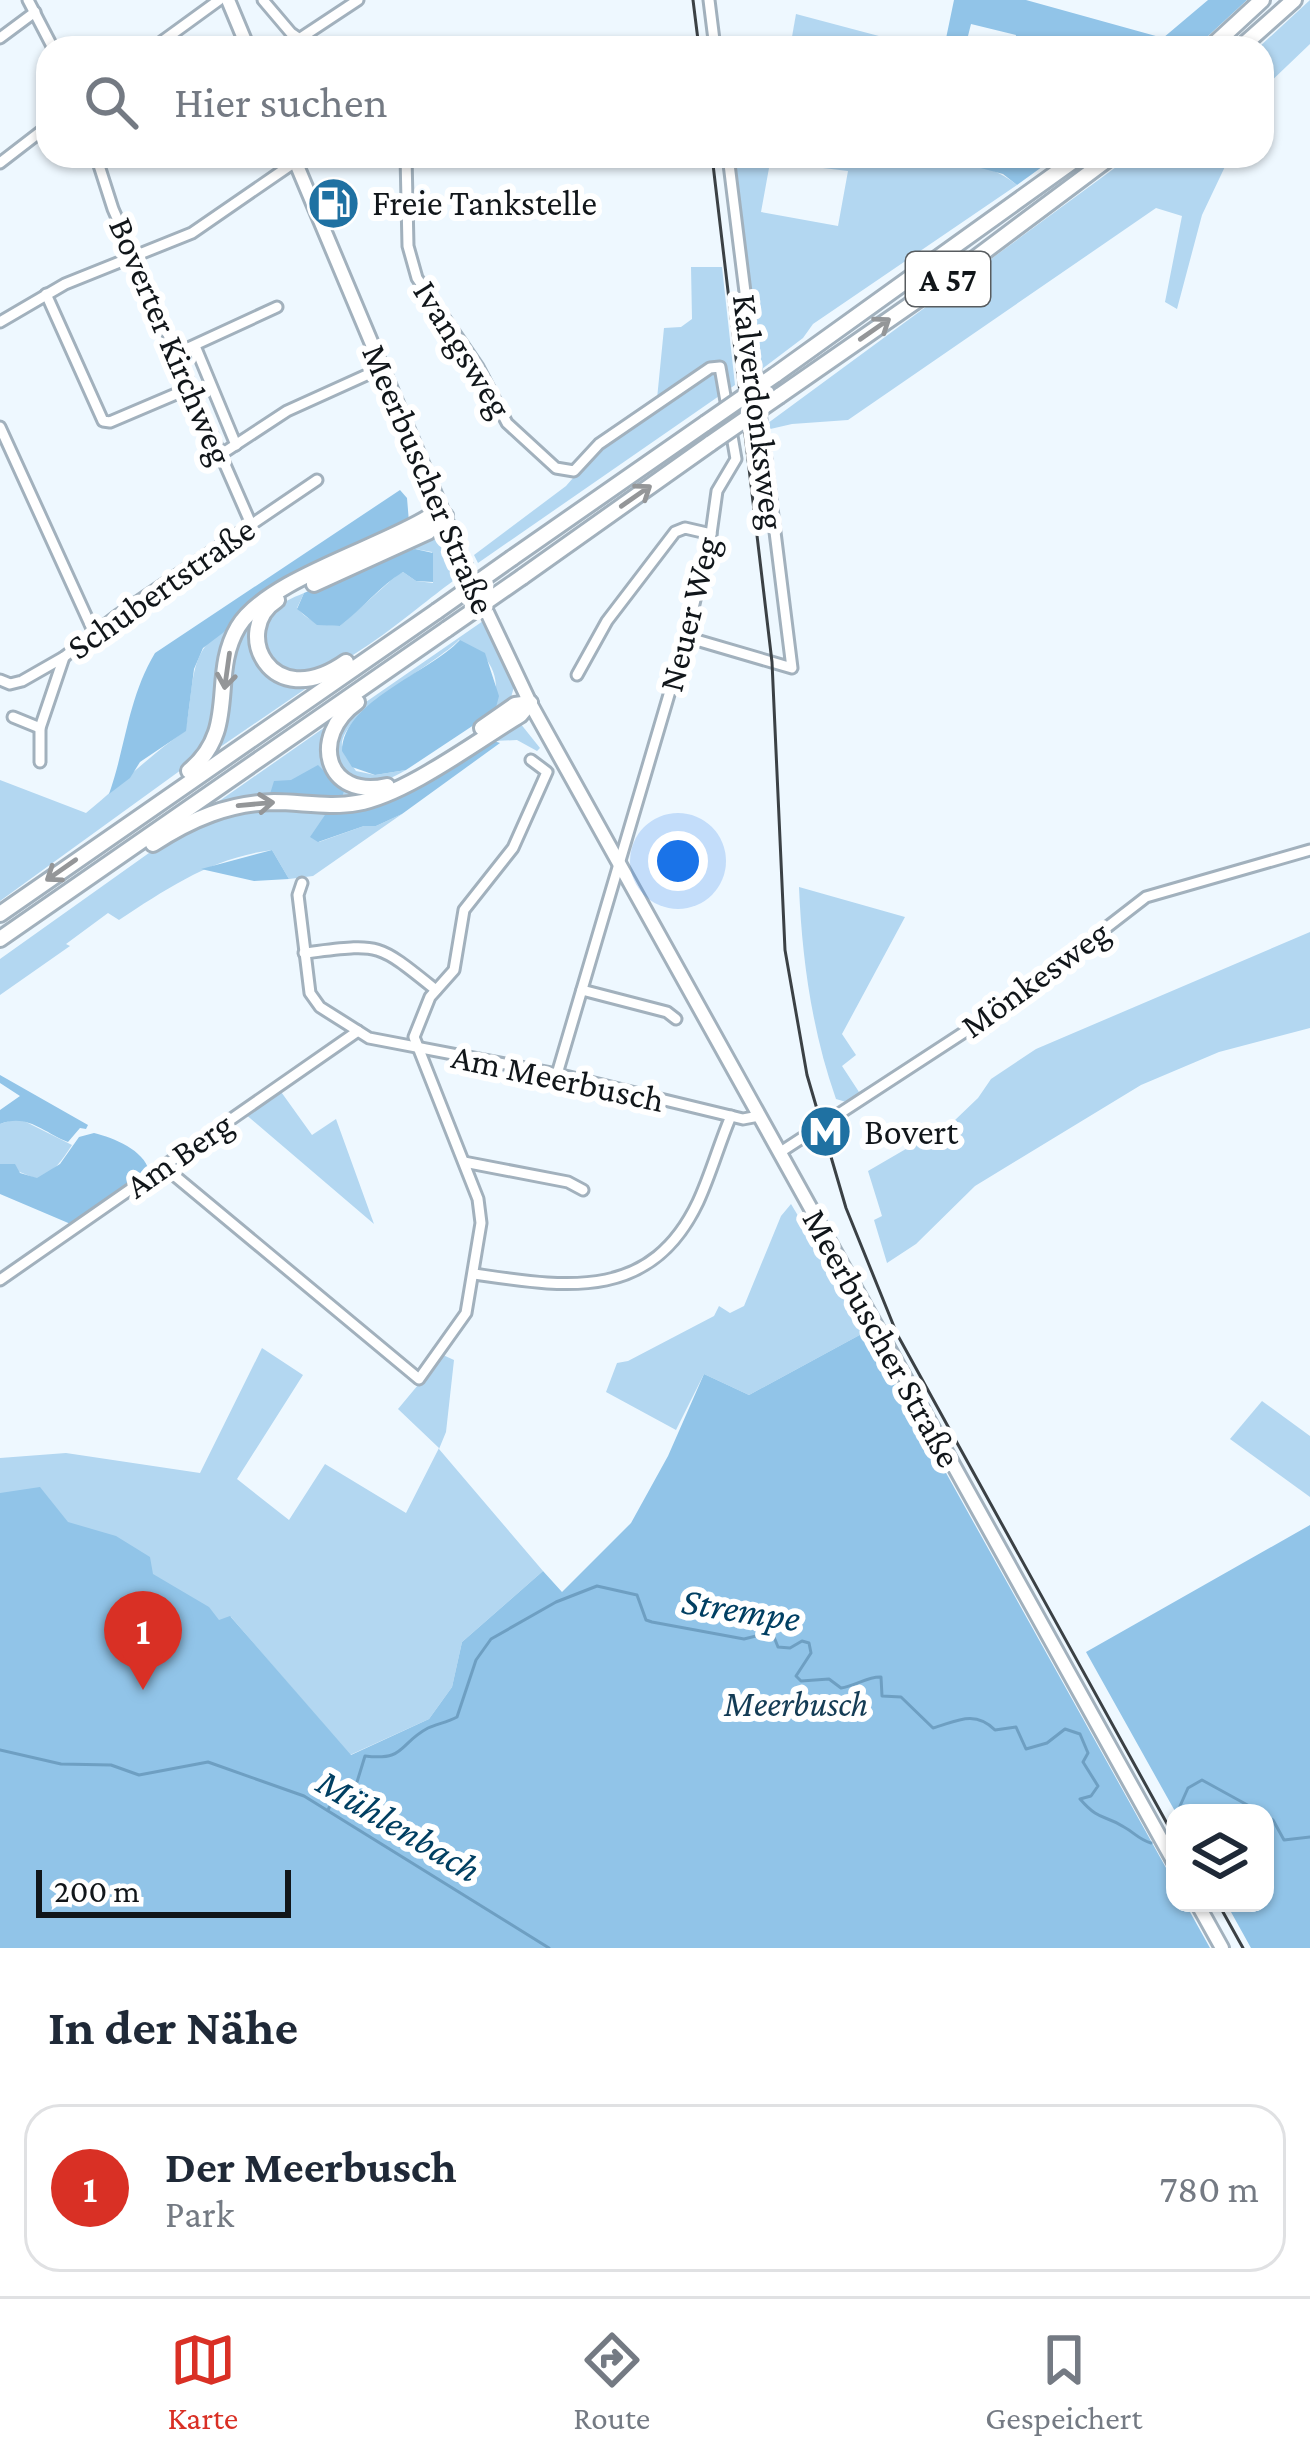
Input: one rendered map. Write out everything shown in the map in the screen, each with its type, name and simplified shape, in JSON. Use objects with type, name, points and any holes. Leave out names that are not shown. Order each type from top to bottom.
[{"type":"highway","points":[[1223,36],[1262,0]]},
{"type":"highway","points":[[1254,36],[1294,0]]},
{"type":"highway","name":"A 57","points":[[0,914],[775,375],[1063,168]]},
{"type":"highway","name":"A 57","points":[[0,939],[949,278],[1096,168]]},
{"type":"highway","points":[[388,644],[370,646],[319,680],[291,680],[278,674],[261,655],[258,627],[269,605],[284,596],[428,532],[446,516]]},
{"type":"highway","points":[[123,827],[135,810],[193,768],[211,748],[219,729],[226,659],[238,627],[256,607],[280,590],[429,517],[446,516]]},
{"type":"highway","points":[[394,666],[388,679],[333,724],[328,737],[334,770],[355,786],[376,789],[400,781],[515,705],[530,703]]},
{"type":"highway","points":[[110,863],[141,852],[180,826],[244,804],[341,804],[373,799],[520,715],[530,703]]},
{"type":"main road","points":[[228,0],[243,36]]},
{"type":"main road","name":"Meerbuscher Straße","points":[[298,168],[489,620],[530,703],[1166,1848]]},
{"type":"main road","points":[[1202,1912],[1222,1948]]},
{"type":"street","points":[[28,0],[46,36]]},
{"type":"street","points":[[170,36],[219,0]]},
{"type":"street","points":[[262,0],[296,36]]},
{"type":"street","points":[[304,36],[358,0]]},
{"type":"street","points":[[709,0],[714,36]]},
{"type":"street","points":[[0,38],[35,12]]},
{"type":"street","points":[[0,163],[36,135]]},
{"type":"street","name":"Boverter Kirchweg","points":[[100,168],[113,209],[250,524]]},
{"type":"street","points":[[0,322],[46,294],[192,232],[281,168]]},
{"type":"street","name":"Ivangsweg","points":[[407,168],[412,268],[478,368],[506,422],[556,468],[574,471],[599,444],[710,368],[720,367]]},
{"type":"street","name":"Kalverdonksweg","points":[[686,637],[792,668],[730,168]]},
{"type":"street","points":[[46,294],[104,421],[190,388]]},
{"type":"street","points":[[175,354],[278,307]]},
{"type":"street","points":[[195,346],[236,445]]},
{"type":"street","name":"Neuer Weg","points":[[557,1074],[686,637],[718,485],[736,459],[720,367]]},
{"type":"street","points":[[220,455],[287,411],[382,368]]},
{"type":"street","points":[[0,427],[94,633]]},
{"type":"street","name":"Schubertstraße","points":[[0,680],[22,681],[64,657],[317,480]]},
{"type":"street","points":[[577,675],[607,621],[675,532],[685,528],[711,535]]},
{"type":"street","points":[[40,762],[40,728],[64,657]]},
{"type":"street","points":[[13,717],[40,728]]},
{"type":"street","points":[[163,1166],[419,1379],[466,1313],[481,1222],[478,1199],[414,1036],[436,990],[454,970],[464,910],[523,830],[547,772],[531,760]]},
{"type":"street","name":"Mönkesweg","points":[[779,1153],[1009,1003],[1146,897],[1310,850]]},
{"type":"street","points":[[302,883],[298,895],[313,999],[358,1031]]},
{"type":"street","points":[[304,953],[371,946],[390,953],[436,990]]},
{"type":"street","points":[[582,990],[676,1018]]},
{"type":"street","name":"Am Meerbusch","points":[[358,1031],[379,1041],[557,1074],[743,1119],[759,1117]]},
{"type":"street","name":"Am Berg","points":[[0,1280],[358,1031]]},
{"type":"street","points":[[474,1274],[572,1287],[605,1282],[635,1270],[683,1228],[731,1116]]},
{"type":"street","points":[[464,1162],[568,1182],[583,1190]]},
{"type":"shaded area","points":[[1310,0],[1310,44],[1274,78],[1271,36]]},
{"type":"shaded area","points":[[796,14],[879,36],[792,36]]},
{"type":"shaded area","points":[[734,168],[769,168],[761,212],[838,226],[848,171],[823,168],[985,168],[1017,185],[813,324],[803,338],[758,372]]},
{"type":"shaded area","points":[[1115,168],[1224,168],[1202,215],[1177,309],[1165,302],[1182,216],[1156,208],[848,420],[766,430],[764,426]]},
{"type":"shaded area","points":[[691,267],[722,267],[735,385],[478,563],[474,555],[566,486],[600,447],[656,409],[664,328],[681,327],[692,319]]},
{"type":"shaded area","points":[[433,536],[449,547],[460,576],[388,631],[348,658],[311,674],[287,672],[270,657],[266,624],[275,609],[295,597],[304,593],[297,608],[307,617],[340,626],[403,572],[416,581],[433,583],[432,552],[415,549],[385,557]]},
{"type":"shaded area","points":[[257,609],[255,646],[300,685],[311,685],[210,754],[235,641]]},
{"type":"shaded area","points":[[483,621],[514,687],[509,704],[488,719],[496,695],[493,671],[481,653],[459,640],[372,705],[345,734],[342,747],[356,771],[375,775],[406,770],[371,782],[344,770],[333,745],[350,713]]},
{"type":"shaded area","points":[[231,629],[213,728],[192,762],[0,901],[0,780],[86,813],[185,731],[199,658],[216,636]]},
{"type":"shaded area","points":[[520,723],[540,748],[537,751],[517,740],[494,741],[385,803],[360,810],[327,812],[319,842],[402,814],[313,876],[289,879],[272,850],[210,867],[119,920],[108,913],[0,995],[0,959],[163,843],[218,816],[276,807],[355,808]]},
{"type":"shaded area","points":[[328,725],[327,763],[373,795],[205,811]]},
{"type":"shaded area","points":[[799,887],[905,917],[842,1034],[856,1055],[842,1066],[859,1092],[876,1086],[846,1102],[836,1099],[815,1021]]},
{"type":"shaded area","points":[[1310,932],[1310,1028],[1219,1052],[1141,1085],[975,1186],[916,1244],[887,1263],[874,1220],[882,1216],[868,1171],[954,1121],[991,1079],[1036,1049]]},
{"type":"shaded area","points":[[279,1089],[312,1135],[336,1119],[374,1224],[244,1113]]},
{"type":"shaded area","points":[[18,1118],[72,1145],[53,1169],[37,1179],[0,1164],[0,1124]]},
{"type":"shaded area","points":[[791,1204],[867,1331],[749,1395],[704,1374],[676,1430],[606,1392],[617,1363],[714,1316],[719,1306],[730,1313],[744,1306],[781,1216]]},
{"type":"shaded area","points":[[262,1348],[303,1375],[237,1479],[289,1520],[325,1464],[406,1513],[439,1448],[398,1409],[443,1355],[454,1360],[446,1432],[439,1449],[543,1571],[462,1642],[452,1687],[429,1719],[350,1755],[231,1617],[0,1755],[0,1458],[66,1453],[200,1473]]},
{"type":"shaded area","points":[[1262,1401],[1310,1436],[1310,1497],[1230,1439]]},
{"type":"green space","points":[[954,0],[1026,0],[1156,36],[1016,36],[971,24],[968,36],[946,36]]},
{"type":"green space","points":[[1208,0],[1247,0],[1208,36],[1165,36]]},
{"type":"green space","points":[[981,168],[1040,168],[1017,185],[1003,174]]},
{"type":"green space","points":[[400,490],[407,498],[409,522],[271,589],[203,648],[194,669],[186,731],[140,762],[130,778],[109,794],[133,705],[155,653]]},
{"type":"green space","points":[[415,549],[433,553],[433,582],[416,581],[403,572],[340,626],[317,625],[297,609],[304,593],[385,557]]},
{"type":"green space","points":[[460,640],[485,653],[499,696],[495,711],[406,770],[375,775],[352,767],[342,751],[356,717]]},
{"type":"green space","points":[[494,741],[500,743],[402,814],[318,842],[310,837],[327,812],[350,811],[394,798]]},
{"type":"green space","points":[[318,765],[344,791],[342,797],[270,794],[274,781],[291,780]]},
{"type":"green space","points":[[272,850],[289,879],[254,881],[201,869]]},
{"type":"green space","points":[[0,1075],[88,1125],[86,1129],[80,1128],[68,1142],[27,1122],[0,1124],[0,1110],[20,1096],[0,1083]]},
{"type":"green space","points":[[94,1133],[135,1151],[149,1171],[73,1225],[0,1194],[0,1164],[15,1164],[20,1173],[37,1178],[60,1164],[79,1137]]},
{"type":"green space","name":"Meerbusch","points":[[867,1331],[1166,1868],[1166,1912],[1190,1912],[1210,1948],[0,1948],[0,1493],[40,1487],[68,1522],[116,1536],[150,1557],[153,1574],[209,1607],[219,1620],[230,1616],[351,1755],[429,1719],[452,1687],[462,1642],[543,1571],[562,1592],[631,1523],[668,1456],[704,1374],[749,1395]]},
{"type":"green space","points":[[1310,1525],[1310,1948],[1251,1948],[1231,1912],[1274,1912],[1274,1804],[1171,1804],[1086,1652]]},
{"type":"waterway","name":"Strempe","points":[[328,1810],[336,1793],[357,1782],[365,1756],[395,1754],[428,1728],[457,1717],[476,1660],[491,1639],[556,1602],[597,1586],[637,1595],[646,1620],[652,1622],[744,1639],[772,1632],[778,1647],[809,1643],[811,1653],[796,1676],[801,1681],[829,1679],[841,1688],[881,1677],[882,1696],[901,1697],[933,1728],[972,1719],[995,1730],[1016,1727],[1026,1749],[1047,1743],[1065,1729],[1080,1734],[1088,1753],[1083,1762],[1098,1786],[1091,1796],[1080,1799],[1097,1815],[1151,1843]]},
{"type":"waterway","name":"Mühlenbach","points":[[0,1750],[61,1764],[111,1765],[139,1775],[208,1762],[304,1796],[549,1948]]},
{"type":"waterway","name":"Strempe","points":[[1181,1804],[1188,1788],[1202,1780],[1246,1804]]},
{"type":"waterway","name":"Strempe","points":[[1274,1822],[1284,1840],[1310,1837]]},
{"type":"tram line","points":[[693,0],[698,36]]},
{"type":"tram line","points":[[713,168],[772,662],[785,950],[807,1075],[846,1208],[897,1334],[1166,1822]]},
{"type":"tram line","points":[[1223,1912],[1243,1948]]},
{"type":"place","name":"Freie Tankstelle","points":[[333,203]]},
{"type":"place","name":"Bovert","points":[[825,1132]]},
{"type":"place","name":"Der Meerbusch","points":[[143,1690]]}]
